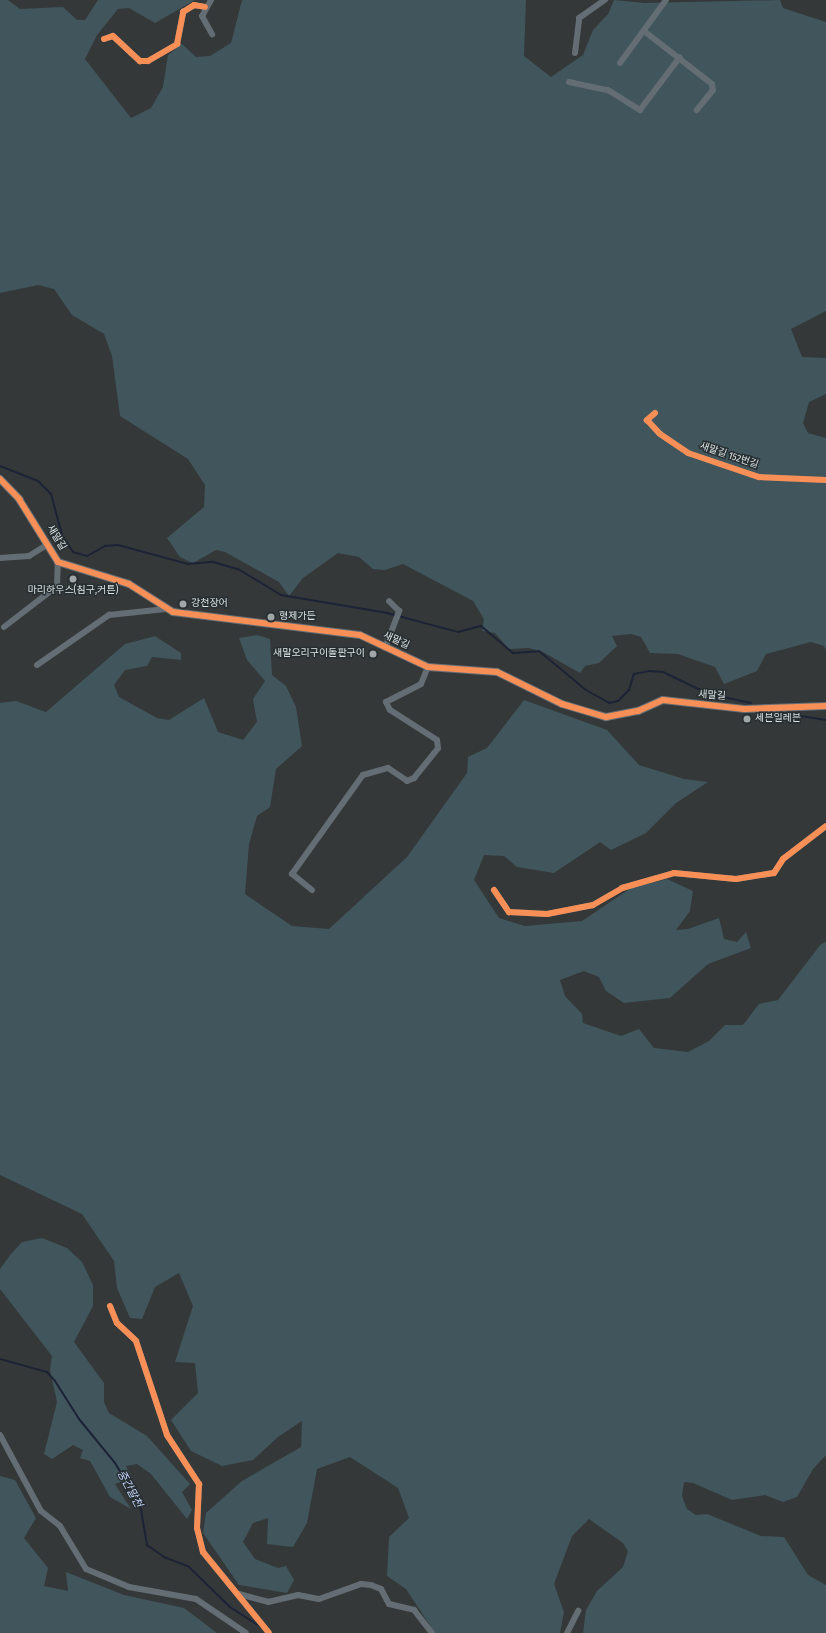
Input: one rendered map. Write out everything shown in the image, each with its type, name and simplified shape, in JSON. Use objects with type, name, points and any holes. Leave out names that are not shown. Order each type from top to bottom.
[{"type":"street","points":[[211,0],[205,7],[202,16],[212,34]]},
{"type":"street","points":[[575,54],[579,18],[605,0]]},
{"type":"street","points":[[620,63],[666,0]]},
{"type":"street","points":[[104,39],[113,36],[140,61],[148,61],[178,44],[183,12],[194,5],[205,7]]},
{"type":"street","points":[[644,31],[680,57],[714,87],[697,110]]},
{"type":"street","points":[[569,82],[608,90],[640,110],[680,57]]},
{"type":"street","name":"새말길 152번길","points":[[655,413],[647,420],[660,434],[688,453],[759,477],[826,480]]},
{"type":"street","name":"새말길","points":[[0,479],[19,499],[58,562],[129,584],[166,609],[360,635],[428,668],[497,672],[562,704],[606,717],[638,711],[663,700],[745,708],[826,706]]},
{"type":"street","points":[[0,558],[28,556],[48,544]]},
{"type":"street","points":[[4,627],[57,586],[58,562]]},
{"type":"street","points":[[385,648],[398,620],[399,611],[389,601]]},
{"type":"street","points":[[37,665],[110,615],[166,609]]},
{"type":"street","points":[[312,890],[292,874],[363,775],[388,768],[406,781],[414,778],[438,748],[437,740],[390,710],[386,702],[421,684],[428,668]]},
{"type":"street","points":[[494,890],[509,912],[548,914],[594,905],[622,888],[674,873],[736,879],[774,873],[783,859],[826,826]]},
{"type":"street","points":[[110,1306],[117,1322],[136,1341],[167,1434],[199,1484],[197,1528],[203,1552],[239,1594],[269,1633]]},
{"type":"street","points":[[0,1435],[41,1511],[60,1526],[86,1569],[129,1587],[196,1599],[246,1633]]},
{"type":"street","points":[[239,1594],[268,1602],[298,1595],[319,1599],[362,1584],[370,1585],[381,1589],[389,1604],[414,1610],[432,1633]]},
{"type":"street","points":[[567,1633],[578,1611]]},
{"type":"shaded area","points":[[0,0],[8,0],[20,9],[63,7],[77,20],[85,20],[98,0],[195,0],[155,23],[129,8],[118,9],[97,35],[85,59],[131,118],[151,108],[163,87],[168,55],[182,44],[196,57],[210,56],[231,43],[242,0],[526,0],[524,56],[551,77],[583,55],[593,30],[608,14],[614,0],[644,3],[780,0],[783,8],[826,22],[826,311],[791,329],[802,357],[826,358],[826,394],[809,402],[803,423],[808,433],[826,438],[826,651],[824,646],[811,642],[766,654],[757,671],[724,684],[715,667],[678,654],[650,653],[641,637],[631,634],[612,636],[617,646],[599,663],[585,666],[580,673],[543,652],[529,648],[509,649],[495,633],[482,631],[484,619],[473,601],[403,564],[385,570],[373,569],[359,557],[338,553],[303,578],[289,596],[279,582],[225,552],[216,550],[193,563],[180,557],[167,538],[204,507],[205,485],[188,459],[120,416],[112,356],[104,334],[72,315],[54,289],[38,285],[0,293]]},
{"type":"shaded area","points":[[257,635],[270,639],[272,675],[286,686],[296,707],[302,746],[276,769],[270,807],[257,816],[249,844],[245,894],[292,926],[329,929],[407,857],[467,773],[468,757],[487,748],[524,700],[607,730],[639,765],[684,779],[708,782],[676,803],[646,833],[611,850],[600,842],[554,873],[517,867],[504,856],[484,855],[474,880],[499,918],[525,926],[582,921],[631,888],[667,879],[693,891],[690,911],[676,930],[688,929],[719,918],[724,939],[737,942],[746,932],[751,948],[708,964],[670,998],[624,1003],[606,991],[599,977],[584,971],[560,980],[565,996],[582,1014],[583,1023],[621,1036],[639,1029],[654,1048],[688,1052],[709,1041],[725,1025],[743,1025],[759,1004],[778,1000],[821,944],[826,942],[826,1455],[813,1469],[797,1497],[783,1502],[765,1495],[732,1500],[693,1483],[684,1482],[682,1496],[687,1509],[696,1515],[707,1514],[761,1536],[784,1537],[808,1575],[826,1585],[826,1633],[583,1633],[586,1610],[597,1591],[623,1567],[628,1551],[623,1543],[589,1519],[572,1536],[554,1584],[564,1612],[560,1633],[435,1633],[406,1589],[387,1576],[389,1537],[409,1518],[398,1488],[350,1457],[317,1469],[307,1523],[293,1547],[267,1544],[268,1518],[253,1523],[243,1542],[255,1559],[278,1568],[286,1566],[294,1580],[287,1593],[239,1585],[203,1533],[206,1513],[242,1481],[301,1447],[302,1421],[278,1437],[253,1460],[222,1466],[191,1451],[171,1420],[198,1393],[195,1363],[175,1362],[193,1306],[179,1273],[155,1287],[142,1319],[130,1318],[117,1288],[114,1261],[82,1214],[0,1175],[0,703],[16,701],[46,712],[125,644],[155,636],[181,653],[181,660],[152,657],[147,666],[125,670],[114,685],[119,697],[157,718],[169,720],[204,698],[218,732],[243,740],[257,722],[253,699],[265,681],[247,660],[239,638]]},
{"type":"shaded area","points":[[42,1238],[67,1248],[82,1262],[93,1285],[93,1306],[74,1342],[104,1383],[104,1402],[109,1413],[147,1436],[190,1484],[182,1492],[192,1510],[187,1519],[151,1474],[137,1464],[126,1466],[132,1478],[115,1484],[131,1509],[110,1497],[90,1461],[80,1458],[83,1450],[73,1445],[52,1459],[44,1454],[57,1402],[50,1370],[52,1356],[0,1289],[0,1269],[11,1254],[22,1242]]},
{"type":"shaded area","points":[[0,1476],[15,1480],[36,1518],[24,1538],[48,1568],[44,1586],[68,1591],[66,1572],[124,1595],[184,1608],[217,1633],[0,1633]]},
{"type":"waterway","points":[[0,466],[38,481],[51,494],[62,535],[73,552],[87,556],[105,546],[118,545],[188,564],[213,562],[238,569],[281,595],[387,613],[458,632],[481,626],[513,653],[539,651],[586,690],[609,703],[618,701],[629,690],[634,674],[649,671],[663,672],[709,694],[751,703]]},
{"type":"waterway","points":[[775,712],[826,720]]},
{"type":"waterway","name":"중간말천","points":[[0,1359],[47,1372],[55,1381],[79,1419],[115,1463],[140,1504],[147,1545],[164,1557],[188,1566],[230,1607],[264,1629]]},
{"type":"cycle path","points":[[104,39],[113,36],[140,61],[148,61],[177,44],[183,12],[194,5],[205,7]]},
{"type":"cycle path","points":[[655,413],[647,420],[660,434],[688,453],[759,477],[826,480]]},
{"type":"cycle path","points":[[0,479],[19,499],[58,562],[129,584],[173,612],[360,635],[428,667],[497,672],[562,704],[606,717],[638,711],[663,700],[745,709],[826,706]]},
{"type":"cycle path","points":[[494,890],[509,912],[547,914],[593,905],[622,888],[674,873],[736,879],[774,873],[783,859],[826,826]]},
{"type":"cycle path","points":[[110,1306],[117,1323],[136,1341],[167,1435],[199,1484],[197,1528],[203,1552],[269,1633]]},
{"type":"place","name":"마리하우스(침구,커튼)","points":[[73,579]]},
{"type":"place","name":"강천장어","points":[[183,604]]},
{"type":"place","name":"형제가든","points":[[271,617]]},
{"type":"place","name":"새말오리구이돌판구이","points":[[373,654]]},
{"type":"place","name":"세븐일레븐","points":[[747,719]]}]
